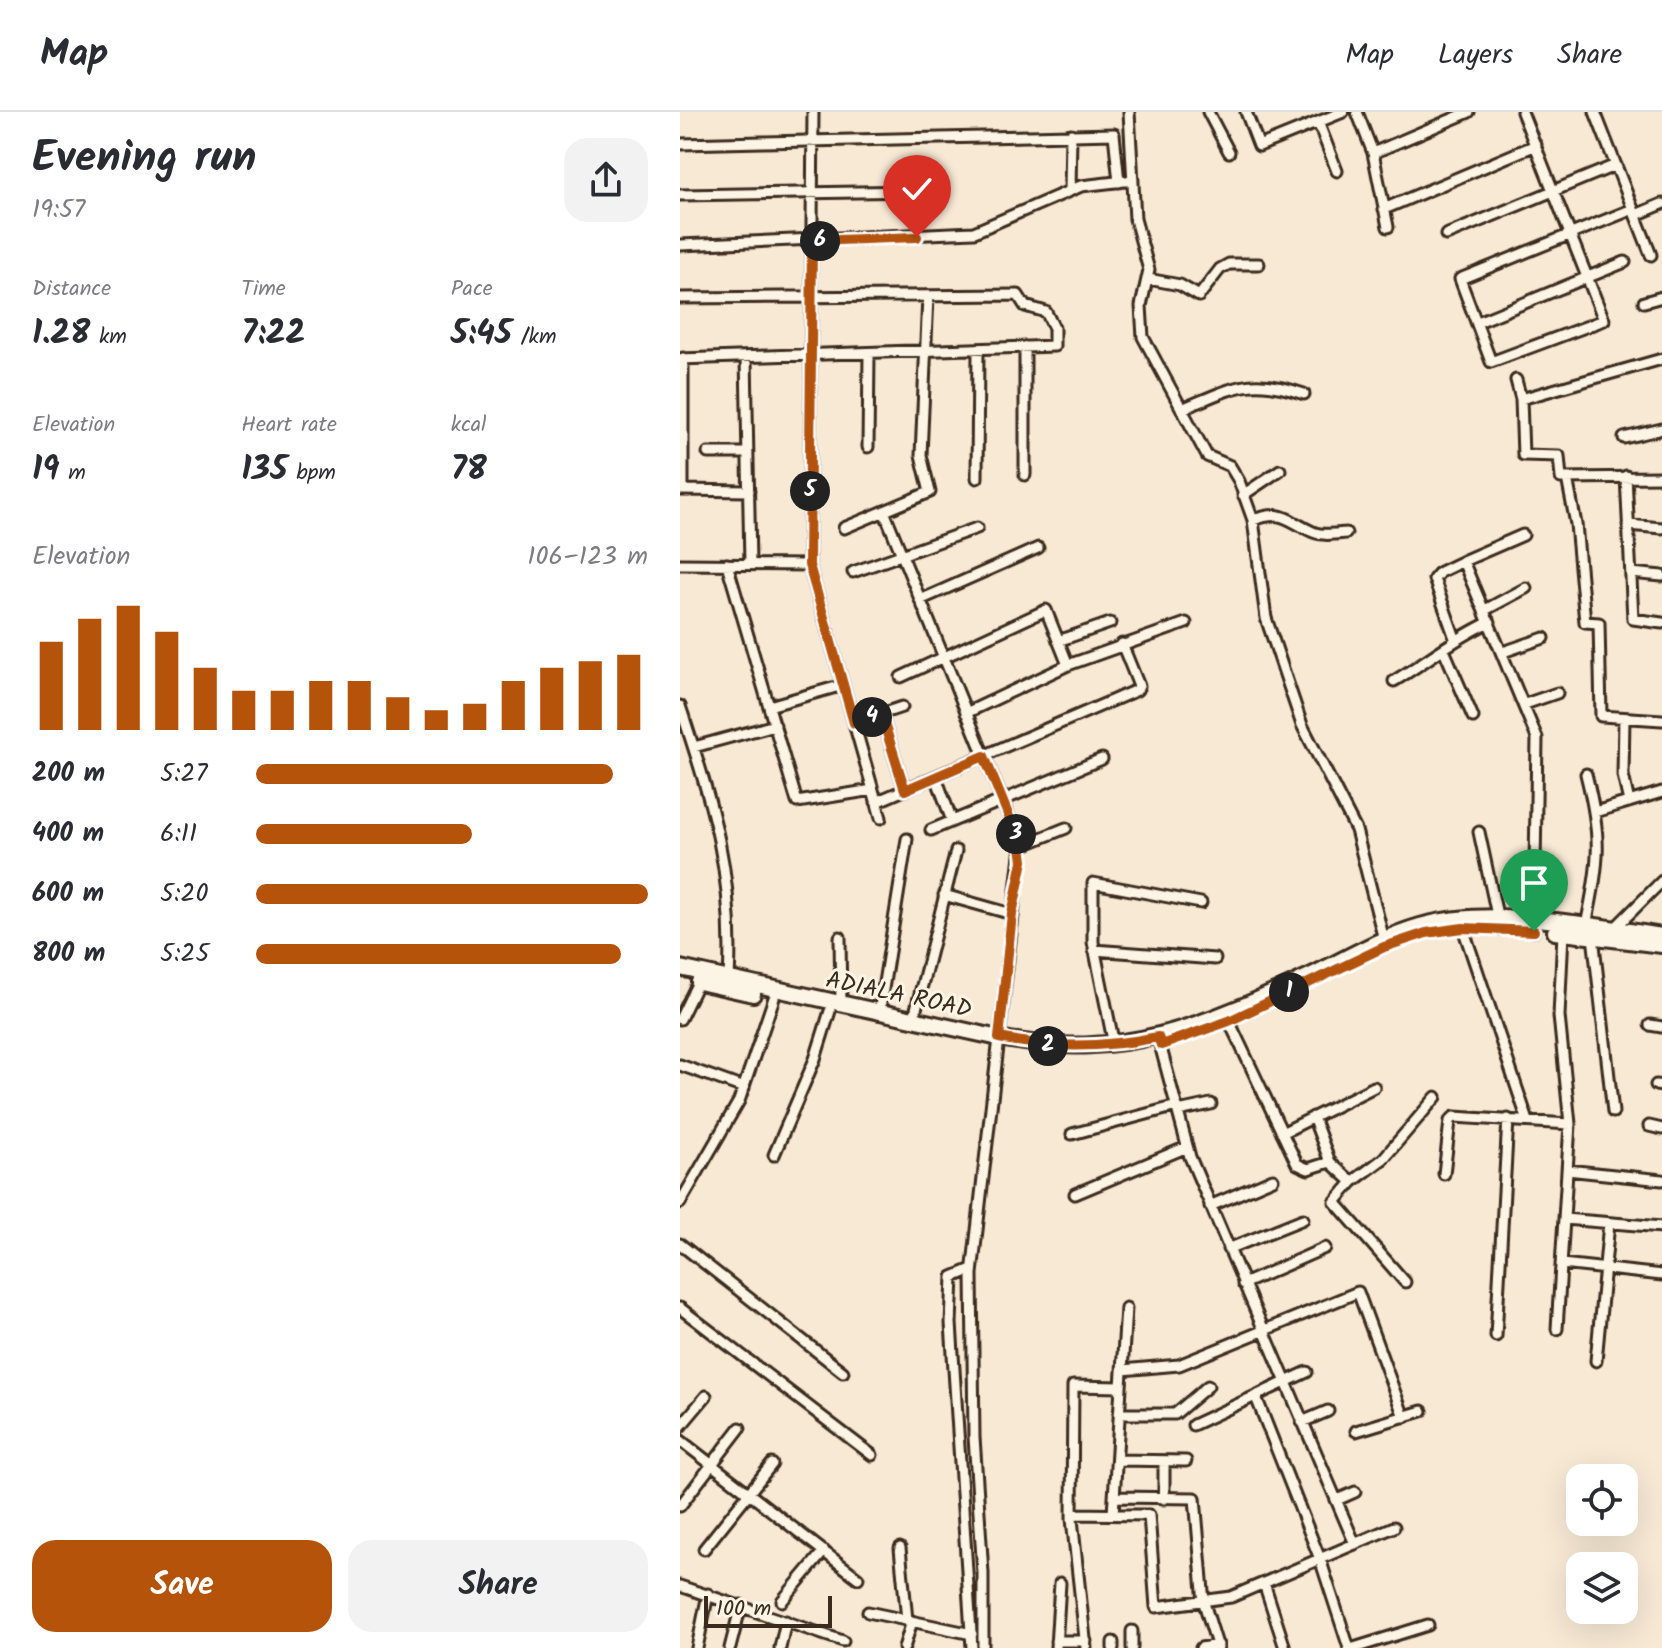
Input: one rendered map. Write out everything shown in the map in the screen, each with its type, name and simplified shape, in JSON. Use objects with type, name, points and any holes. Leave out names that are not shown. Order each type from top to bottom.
[{"type":"main road","name":"ADIALA ROAD","points":[[680,968],[729,978],[836,1008],[998,1042],[1114,1045],[1160,1041],[1226,1014],[1384,940],[1438,922],[1590,931],[1662,945]]},
{"type":"main road","name":"ADIALA ROAD","points":[[680,978],[774,998],[913,1021],[1034,1053],[1089,1055],[1160,1041],[1229,1021],[1384,947],[1426,933],[1500,924]]},
{"type":"main road","name":"ADIALA ROAD","points":[[1534,926],[1563,933],[1614,929],[1662,936]]},
{"type":"street","points":[[813,112],[809,565],[881,818]]},
{"type":"street","points":[[1129,112],[1135,219],[1148,279],[1140,323],[1207,456],[1230,466],[1253,520],[1266,618],[1302,725],[1356,830],[1384,940]]},
{"type":"street","points":[[1246,112],[1259,146],[1343,112]]},
{"type":"street","points":[[1357,112],[1373,153],[1388,227]]},
{"type":"street","points":[[1373,153],[1469,112]]},
{"type":"street","points":[[1522,112],[1572,232],[1604,317],[1602,322],[1491,362],[1460,279],[1572,232],[1662,204]]},
{"type":"street","points":[[1595,112],[1651,255]]},
{"type":"street","points":[[1211,113],[1229,152]]},
{"type":"street","points":[[1318,122],[1337,171]]},
{"type":"street","points":[[1070,190],[1071,134]]},
{"type":"street","points":[[680,144],[1114,134],[1119,182]]},
{"type":"street","points":[[1384,209],[1536,145]]},
{"type":"street","points":[[1446,235],[1616,165]]},
{"type":"street","points":[[680,245],[974,232],[1070,190],[1133,180]]},
{"type":"street","points":[[680,195],[918,191]]},
{"type":"street","points":[[1478,322],[1625,262]]},
{"type":"street","points":[[1148,279],[1180,285],[1199,296],[1220,269],[1229,264],[1259,264]]},
{"type":"street","points":[[680,298],[1018,295],[1025,306],[1046,312],[1054,328],[1054,346],[682,358],[681,490],[749,491]]},
{"type":"street","points":[[844,528],[930,492],[921,455],[928,296]]},
{"type":"street","points":[[1644,302],[1662,297]]},
{"type":"street","points":[[1025,347],[1025,475]]},
{"type":"street","points":[[977,478],[978,349]]},
{"type":"street","points":[[868,447],[869,354]]},
{"type":"street","points":[[746,357],[750,564]]},
{"type":"street","points":[[1521,399],[1662,359]]},
{"type":"street","points":[[1516,380],[1521,399],[1523,455],[1559,456],[1561,478],[1662,477]]},
{"type":"street","points":[[1182,409],[1243,384],[1274,384],[1304,394]]},
{"type":"street","points":[[1624,438],[1662,429]]},
{"type":"street","points":[[708,453],[748,453]]},
{"type":"street","points":[[1243,495],[1280,470]]},
{"type":"street","points":[[1626,476],[1633,619],[1662,623]]},
{"type":"street","points":[[1567,478],[1576,524],[1585,622],[1599,623],[1601,716],[1662,720]]},
{"type":"street","points":[[884,511],[1021,846],[1023,861],[1012,914],[972,1269],[973,1408],[983,1573],[983,1648]]},
{"type":"street","points":[[1253,520],[1273,513],[1316,534],[1346,533]]},
{"type":"street","points":[[1628,525],[1662,528]]},
{"type":"street","points":[[853,572],[977,528]]},
{"type":"street","points":[[1455,638],[1434,579],[1440,572],[1523,535]]},
{"type":"street","points":[[920,600],[1038,548]]},
{"type":"street","points":[[1463,561],[1537,738],[1534,926]]},
{"type":"street","points":[[680,564],[809,565]]},
{"type":"street","points":[[727,564],[797,802],[873,790]]},
{"type":"street","points":[[1631,573],[1662,576]]},
{"type":"street","points":[[1485,610],[1526,588]]},
{"type":"street","points":[[901,677],[1046,610],[1068,665]]},
{"type":"street","points":[[1394,681],[1444,650],[1455,638],[1490,622]]},
{"type":"street","points":[[1058,641],[1110,623]]},
{"type":"street","points":[[966,713],[1068,665],[1186,623]]},
{"type":"street","points":[[1503,652],[1544,638]]},
{"type":"street","points":[[876,802],[1137,690],[1139,686],[1122,644]]},
{"type":"street","points":[[1444,650],[1473,717]]},
{"type":"street","points":[[769,706],[843,685]]},
{"type":"street","points":[[1525,704],[1557,693]]},
{"type":"street","points":[[680,706],[714,805],[725,862],[729,978]]},
{"type":"street","points":[[854,723],[902,707]]},
{"type":"street","points":[[881,714],[905,790]]},
{"type":"street","points":[[1624,718],[1623,775],[1629,802]]},
{"type":"street","points":[[694,747],[775,725]]},
{"type":"street","points":[[931,830],[1102,759]]},
{"type":"street","points":[[1586,774],[1599,826],[1590,931],[1613,1112]]},
{"type":"street","points":[[936,777],[952,821]]},
{"type":"street","points":[[1595,812],[1662,792]]},
{"type":"street","points":[[1021,846],[1066,828]]},
{"type":"street","points":[[1479,832],[1500,924]]},
{"type":"street","points":[[879,1014],[907,839]]},
{"type":"street","points":[[913,1021],[956,851]]},
{"type":"street","points":[[1614,929],[1662,881]]},
{"type":"street","points":[[1114,1045],[1094,950],[1093,883],[1201,903]]},
{"type":"street","points":[[944,895],[1012,914]]},
{"type":"street","points":[[1463,928],[1528,1121]]},
{"type":"street","points":[[1557,1329],[1570,1124],[1559,1016],[1563,933]]},
{"type":"street","points":[[774,1155],[836,1008],[840,937]]},
{"type":"street","points":[[1094,950],[1215,959]]},
{"type":"street","points":[[680,1019],[698,982]]},
{"type":"street","points":[[680,1203],[744,1088],[774,998]]},
{"type":"street","points":[[1229,1021],[1302,1168],[1330,1162]]},
{"type":"street","points":[[1650,1025],[1662,1027]]},
{"type":"street","points":[[1160,1041],[1187,1147],[1355,1544]]},
{"type":"street","points":[[680,1065],[744,1088]]},
{"type":"street","points":[[1282,1133],[1374,1087]]},
{"type":"street","points":[[1405,1282],[1369,1238],[1336,1206],[1337,1198],[1352,1182],[1383,1159],[1436,1097]]},
{"type":"street","points":[[1072,1134],[1178,1108],[1211,1104]]},
{"type":"street","points":[[1313,1117],[1330,1162],[1352,1182]]},
{"type":"street","points":[[1444,1174],[1450,1121],[1454,1117],[1570,1124]]},
{"type":"street","points":[[1496,1336],[1508,1119]]},
{"type":"street","points":[[1649,1126],[1662,1129]]},
{"type":"street","points":[[1075,1194],[1187,1147]]},
{"type":"street","points":[[1567,1170],[1662,1180]]},
{"type":"street","points":[[1210,1206],[1273,1179]]},
{"type":"street","points":[[1228,1249],[1303,1219]]},
{"type":"street","points":[[1564,1219],[1662,1227]]},
{"type":"street","points":[[1596,1361],[1609,1223]]},
{"type":"street","points":[[680,1244],[843,1372]]},
{"type":"street","points":[[1243,1284],[1325,1248]]},
{"type":"street","points":[[1562,1264],[1662,1275]]},
{"type":"street","points":[[972,1269],[953,1277],[951,1323],[972,1648]]},
{"type":"street","points":[[1122,1370],[1179,1365],[1358,1292],[1404,1417]]},
{"type":"street","points":[[680,1308],[872,1455]]},
{"type":"street","points":[[1113,1514],[1126,1308]]},
{"type":"street","points":[[1193,1425],[1307,1372]]},
{"type":"street","points":[[1060,1583],[1056,1644],[1086,1644],[1072,1514],[1073,1386],[1121,1387]]},
{"type":"street","points":[[1119,1414],[1175,1414],[1208,1386]]},
{"type":"street","points":[[680,1427],[706,1396]]},
{"type":"street","points":[[1256,1397],[1352,1648],[1428,1625]]},
{"type":"street","points":[[1302,1422],[1328,1411]]},
{"type":"street","points":[[1356,1431],[1422,1411]]},
{"type":"street","points":[[680,1506],[740,1428]]},
{"type":"street","points":[[680,1440],[858,1578]]},
{"type":"street","points":[[1117,1460],[1186,1461]]},
{"type":"street","points":[[1164,1461],[1164,1499]]},
{"type":"street","points":[[704,1549],[772,1464]]},
{"type":"street","points":[[1337,1500],[1355,1492]]},
{"type":"street","points":[[1115,1497],[1195,1498],[1204,1603],[1218,1647],[1201,1648]]},
{"type":"street","points":[[1072,1514],[1149,1515],[1156,1607],[1231,1597],[1394,1527]]},
{"type":"street","points":[[900,1548],[910,1620],[904,1648]]},
{"type":"street","points":[[782,1601],[824,1551]]},
{"type":"street","points":[[1264,1583],[1285,1648]]},
{"type":"street","points":[[680,1598],[681,1586],[843,1641]]},
{"type":"street","points":[[697,1648],[708,1594]]},
{"type":"street","points":[[730,1648],[741,1605]]},
{"type":"street","points":[[868,1612],[972,1634]]},
{"type":"street","points":[[780,1648],[786,1621]]},
{"type":"street","points":[[1132,1631],[1132,1648]]},
{"type":"street","points":[[1393,1635],[1397,1648]]},
{"type":"route","points":[[917,237],[812,241],[809,565],[854,723],[881,714],[905,790],[984,756],[1021,846],[1023,861],[1012,914],[999,1038],[1035,1045],[1089,1047],[1158,1037],[1161,1045],[1229,1021],[1384,947],[1426,933],[1463,928],[1534,931]]}]
